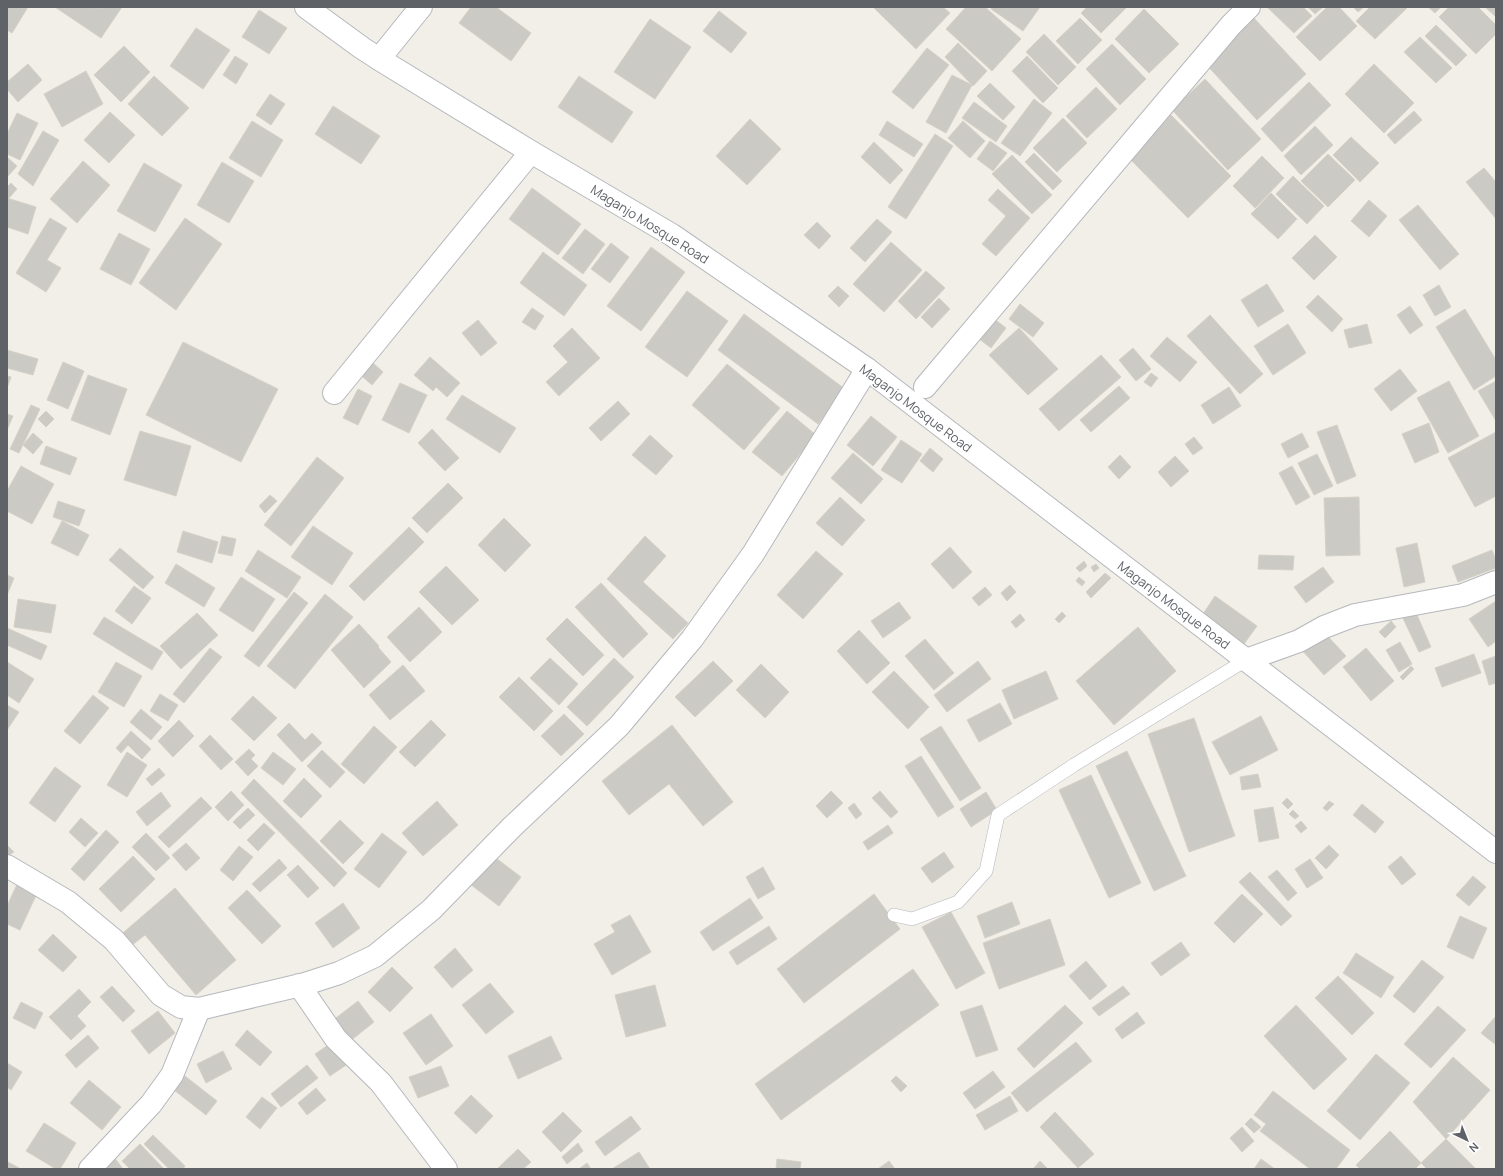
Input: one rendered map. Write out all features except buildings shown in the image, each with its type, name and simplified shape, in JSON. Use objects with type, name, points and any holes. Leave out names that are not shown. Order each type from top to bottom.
[{"type":"street","name":"Maganjo Mosque Road","points":[[306,7],[379,59],[531,152],[672,235],[867,369],[1496,852]]},
{"type":"street","points":[[379,59],[422,7]]},
{"type":"street","points":[[925,387],[1231,25],[1249,7]]},
{"type":"street","points":[[334,393],[531,152]]},
{"type":"street","points":[[7,866],[68,902],[114,940],[161,995],[181,1007],[199,1009],[299,985],[339,973],[375,956],[431,910],[512,826],[619,726],[692,639],[753,554],[867,369]]},
{"type":"street","points":[[1246,660],[1298,641],[1324,627],[1355,615],[1464,595],[1496,582]]},
{"type":"street","points":[[299,985],[336,1038],[381,1083],[446,1169]]},
{"type":"street","points":[[90,1169],[151,1104],[172,1075],[199,1009]]},
{"type":"lane","points":[[894,915],[912,919],[958,902],[986,871],[998,815],[1074,765],[1246,660]]}]
